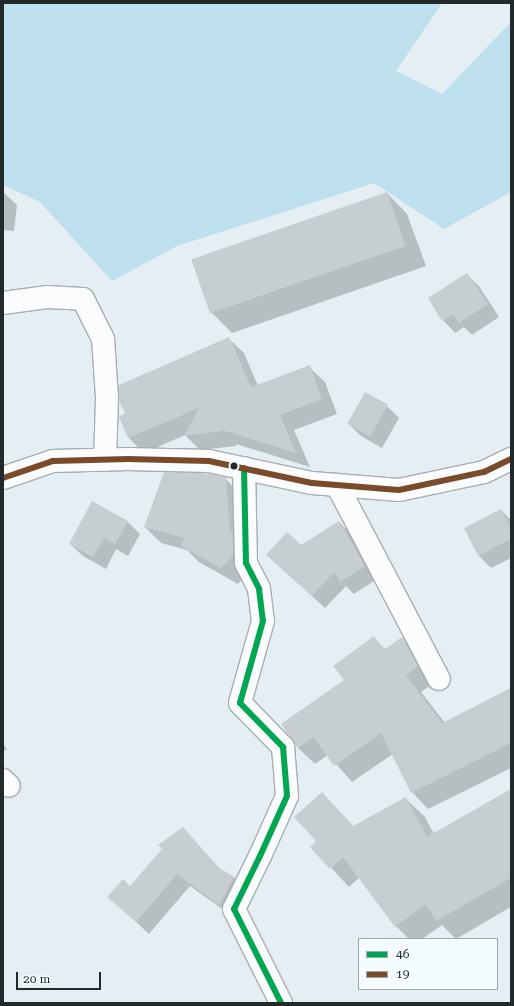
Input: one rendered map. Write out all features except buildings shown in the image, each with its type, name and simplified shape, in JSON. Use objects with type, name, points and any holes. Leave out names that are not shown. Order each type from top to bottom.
[{"type":"street","points":[[3,303],[47,297],[83,299],[103,339],[107,398],[105,460]]},
{"type":"street","points":[[3,478],[53,461],[209,461],[312,483],[399,490],[484,472],[511,459]]},
{"type":"street","points":[[244,468],[246,563],[259,589],[264,620],[240,703],[284,747],[286,796],[260,856],[234,909],[281,1003]]},
{"type":"street","points":[[337,485],[439,679]]},
{"type":"shaded area","points":[[3,3],[442,3],[396,71],[442,94],[511,22],[511,192],[444,229],[374,183],[177,246],[112,281],[40,202],[3,185]]},
{"type":"transit line","name":"19","points":[[3,478],[53,461],[128,459],[209,461],[312,483],[399,490],[484,472],[511,459]]},
{"type":"transit line","name":"46","points":[[244,468],[246,563],[259,589],[263,621],[240,703],[283,747],[287,796],[234,909],[281,1003]]}]
